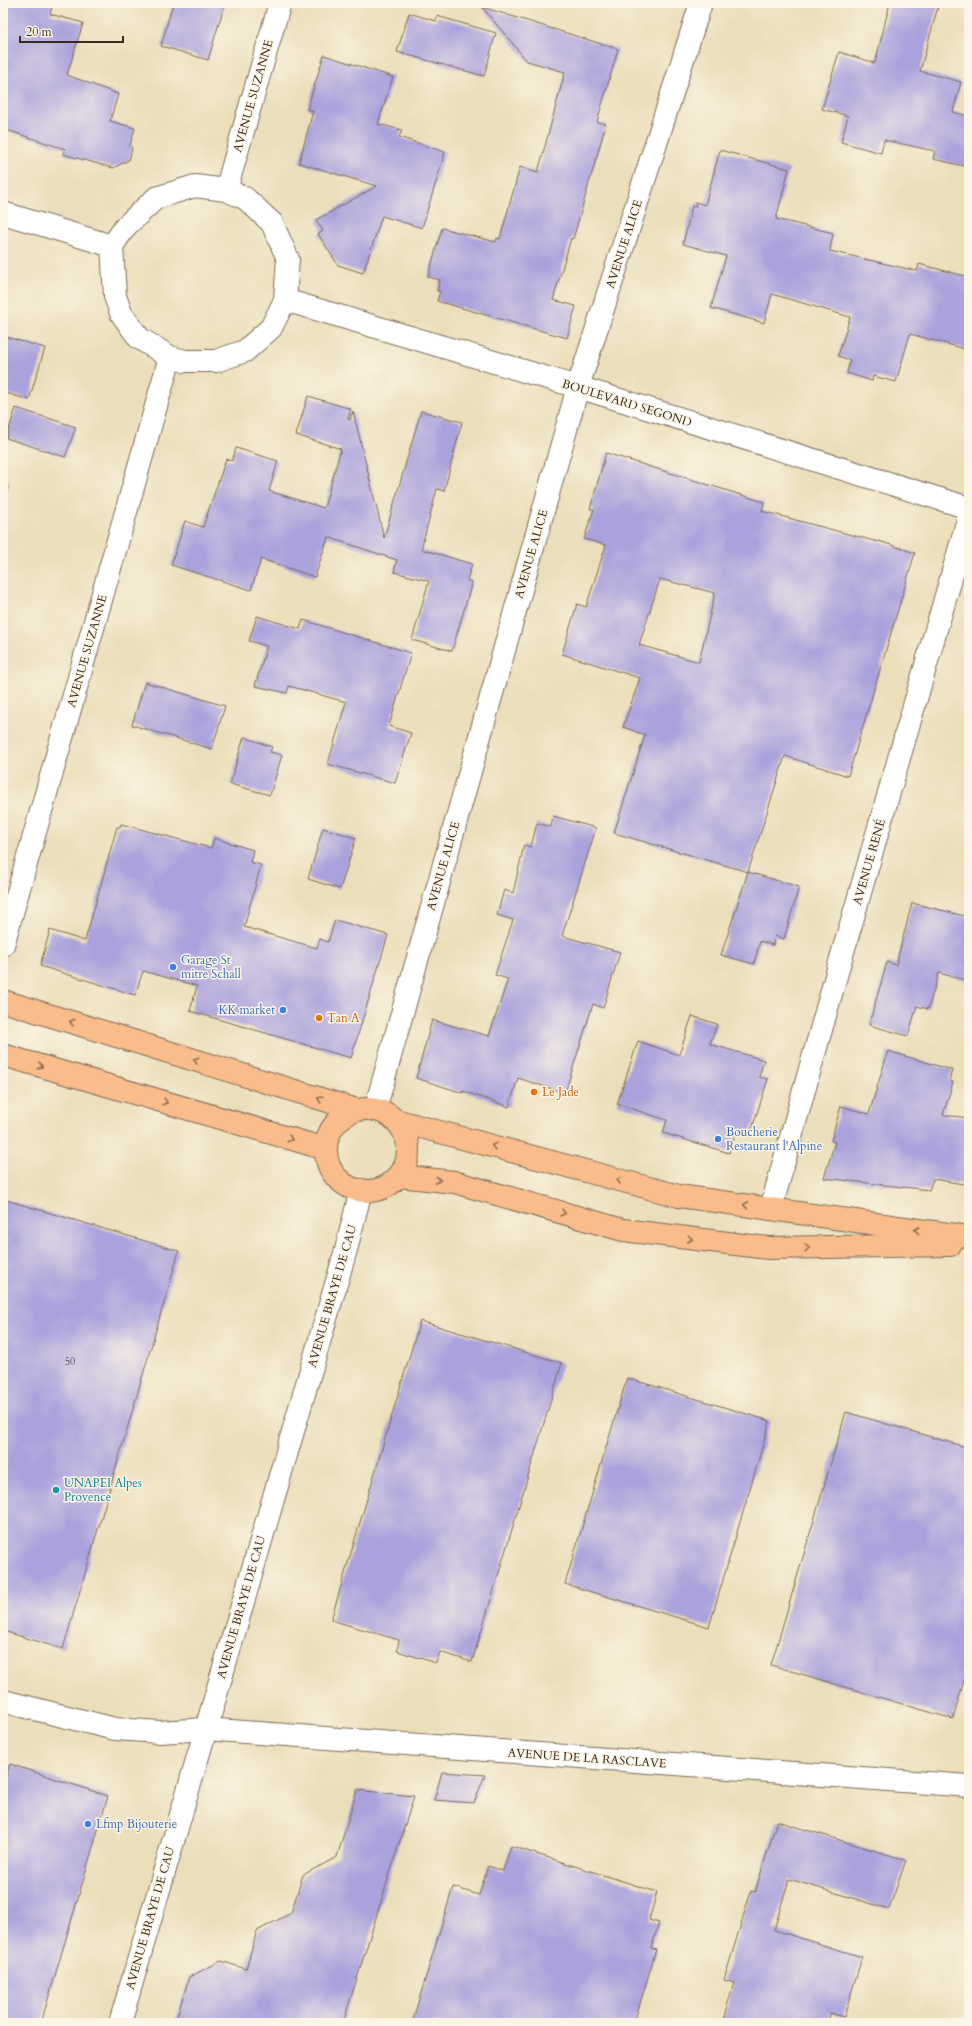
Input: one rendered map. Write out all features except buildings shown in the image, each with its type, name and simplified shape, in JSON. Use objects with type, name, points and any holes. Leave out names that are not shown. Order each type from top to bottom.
[{"type":"main road","points":[[3,1001],[366,1110],[386,1113],[395,1120],[403,1130],[407,1141],[408,1154],[405,1165],[399,1176],[388,1185],[375,1190],[361,1190],[350,1187],[333,1172],[328,1161],[326,1149],[328,1136],[335,1124],[345,1116],[366,1110]]},
{"type":"main road","points":[[3,1055],[326,1149]]},
{"type":"main road","points":[[395,1120],[679,1196],[969,1237]]},
{"type":"main road","points":[[399,1176],[454,1182],[623,1230],[761,1247],[969,1245]]},
{"type":"street","name":"AVENUE SUZANNE","points":[[226,190],[280,3]]},
{"type":"street","name":"AVENUE ALICE","points":[[366,1110],[578,387],[701,3]]},
{"type":"street","points":[[195,186],[226,190],[245,198],[272,223],[288,259],[285,300],[271,328],[245,351],[216,361],[185,361],[170,357],[139,338],[121,313],[115,296],[112,246],[126,226],[156,198],[195,186]]},
{"type":"street","points":[[3,213],[112,246]]},
{"type":"street","name":"BOULEVARD SEGOND","points":[[285,300],[578,387],[969,508]]},
{"type":"street","name":"AVENUE SUZANNE","points":[[3,945],[170,357]]},
{"type":"street","name":"AVENUE RENÉ","points":[[771,1208],[842,954],[969,516]]},
{"type":"street","name":"AVENUE BRAYE DE CAU","points":[[120,2023],[344,1257],[361,1190]]},
{"type":"street","name":"AVENUE DE LA RASCLAVE","points":[[3,1701],[115,1729],[160,1732],[205,1730],[969,1786]]},
{"type":"water","points":[[3,480],[9,482],[3,502]]},
{"type":"place","name":"Garage St mitre Schall","points":[[173,967]]},
{"type":"place","name":"KK market","points":[[283,1010]]},
{"type":"place","name":"Tan A","points":[[319,1018]]},
{"type":"place","name":"Le Jade","points":[[534,1092]]},
{"type":"place","name":"Boucherie Restaurant l'Alpine","points":[[718,1139]]},
{"type":"place","name":"UNAPEI Alpes Provence","points":[[56,1490]]},
{"type":"place","name":"Lfmp Bijouterie","points":[[88,1824]]}]
